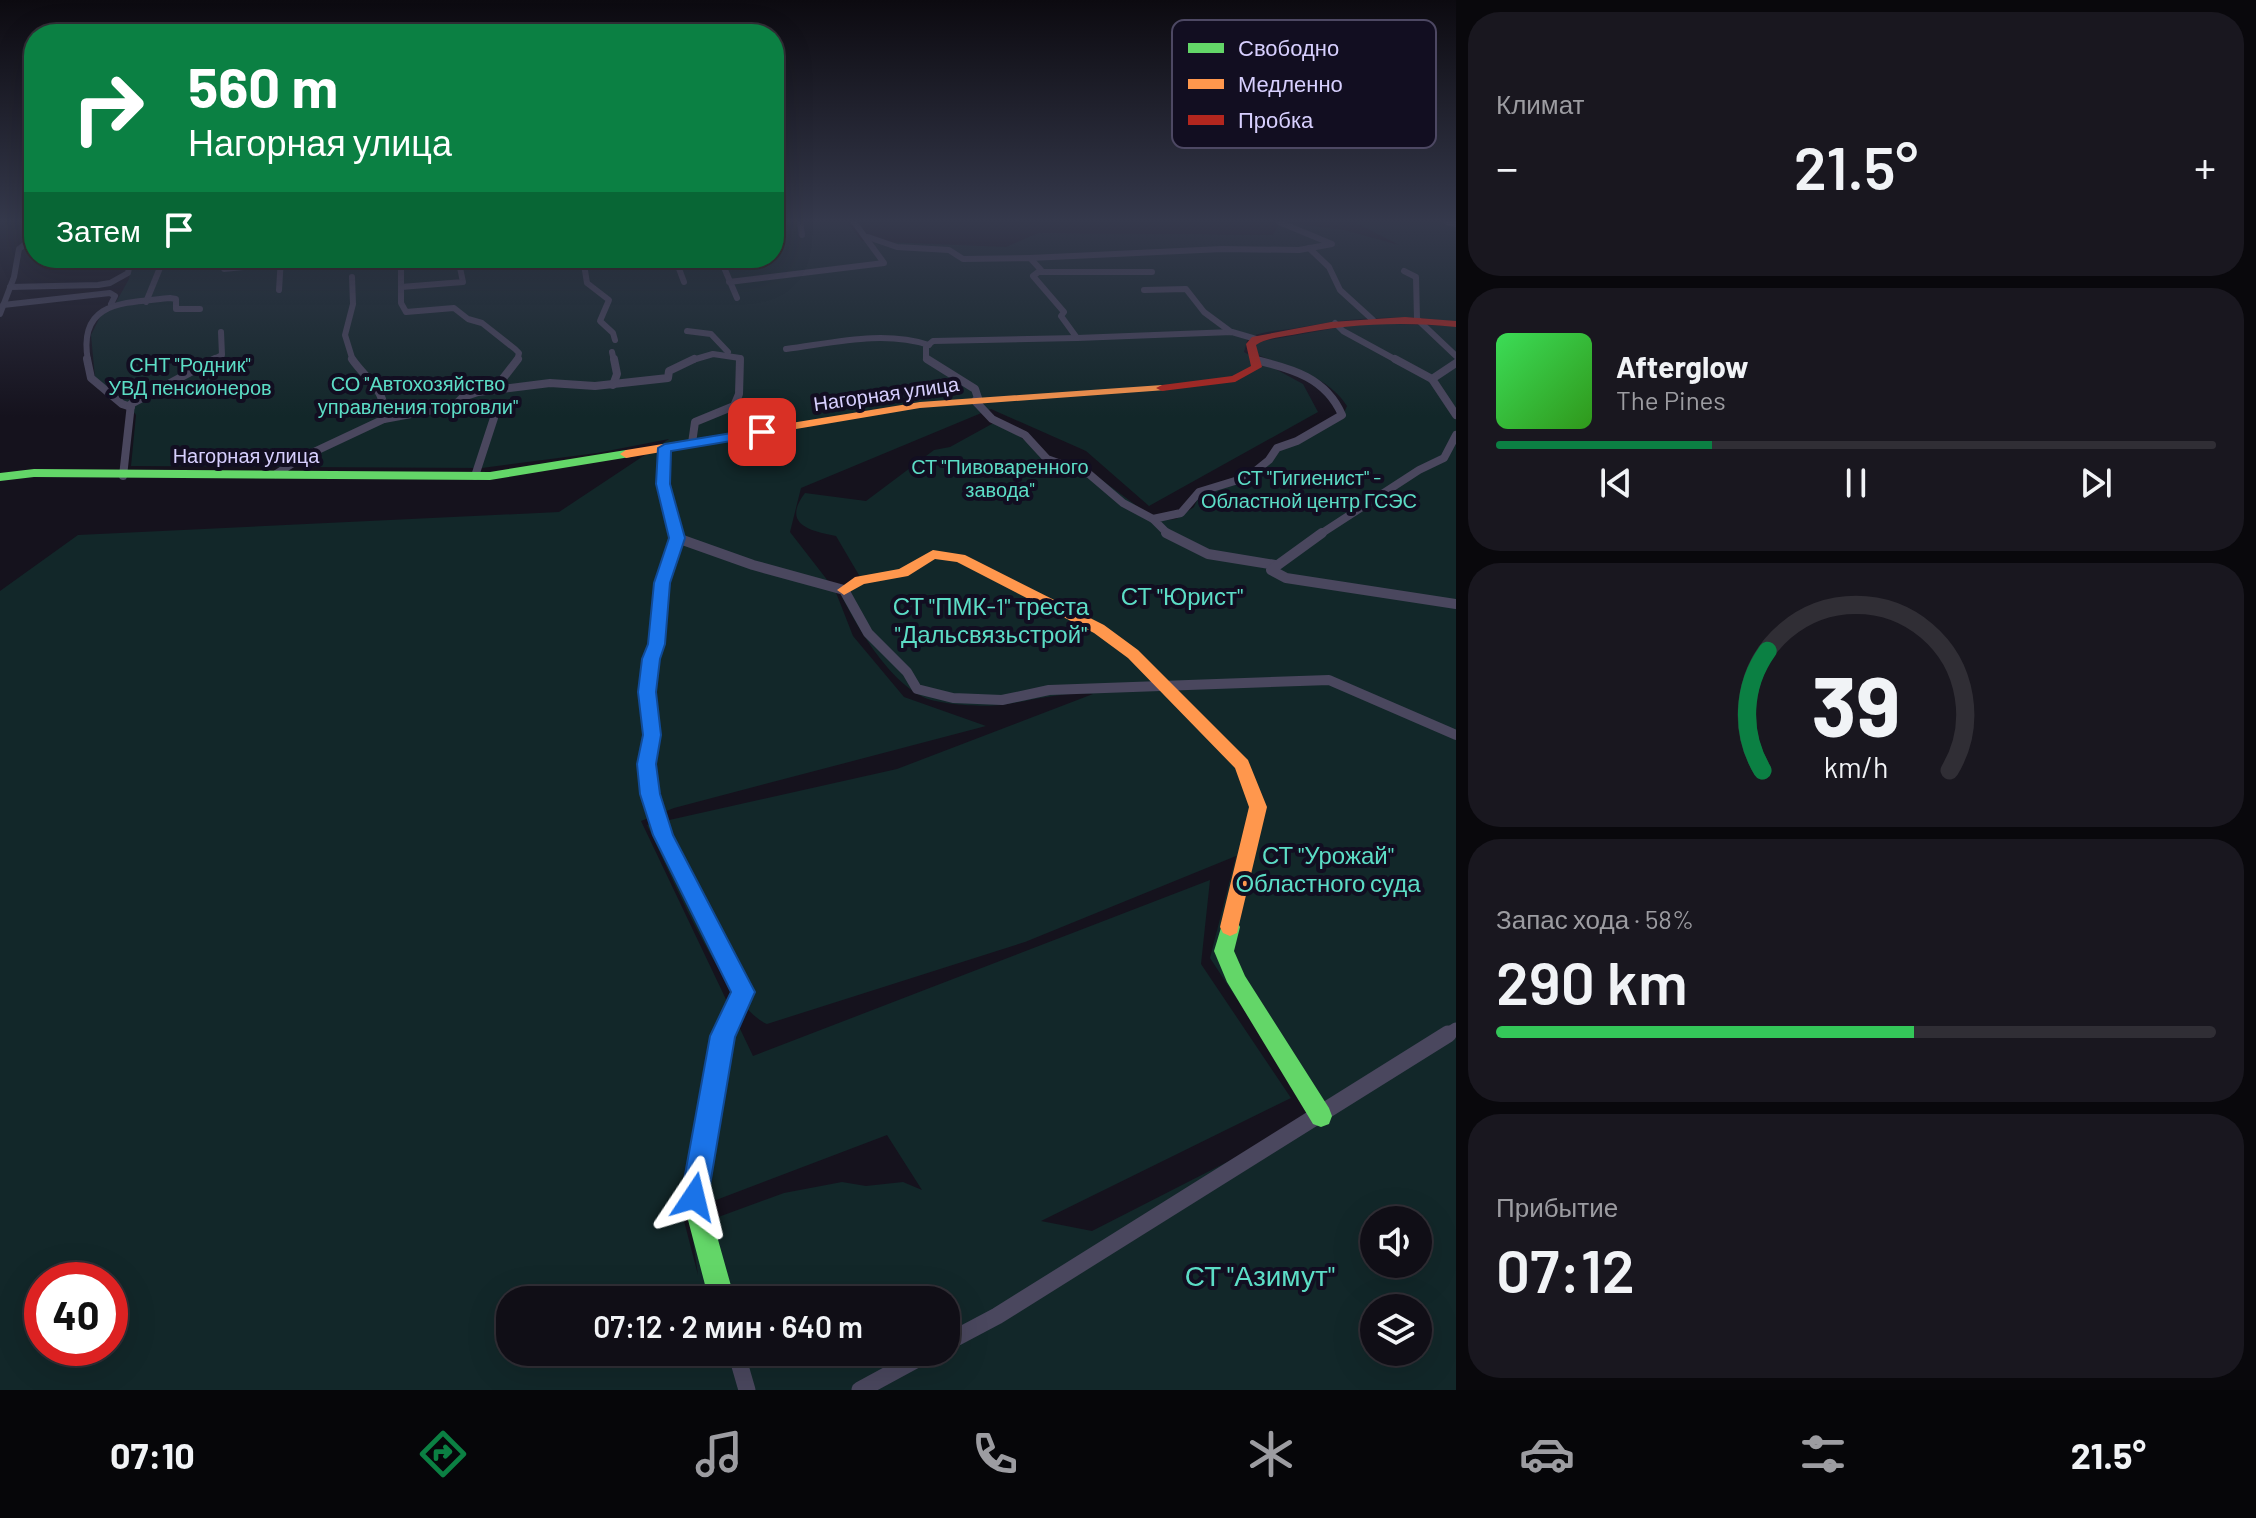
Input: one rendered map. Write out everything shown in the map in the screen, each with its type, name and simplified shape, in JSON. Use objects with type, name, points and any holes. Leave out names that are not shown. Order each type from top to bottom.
[{"type":"street","points":[[0,314],[10,287],[13,287]]},
{"type":"street","points":[[146,302],[152,287]]},
{"type":"street","points":[[353,287],[354,295],[344,330],[354,363],[378,384],[387,406],[384,419]]},
{"type":"street","points":[[401,287],[401,303],[406,312],[454,308],[511,344],[519,353],[512,369],[494,390]]},
{"type":"street","points":[[592,287],[609,300],[600,321],[613,333],[615,340]]},
{"type":"street","points":[[731,287],[737,298]]},
{"type":"street","points":[[1042,287],[1064,312],[1061,316],[1077,338]]},
{"type":"street","points":[[1339,287],[1373,320]]},
{"type":"street","points":[[1416,287],[1417,319],[1456,356]]},
{"type":"street","points":[[1144,290],[1186,289],[1204,312],[1232,332]]},
{"type":"street","points":[[3,305],[110,293],[115,296],[111,304],[91,320],[86,334],[91,378],[122,404],[131,407]]},
{"type":"street","points":[[111,304],[176,299],[176,309],[200,309]]},
{"type":"street","points":[[1275,565],[1224,559],[1196,550],[1162,532],[1153,519],[1123,503],[1089,474],[1047,459],[1025,435],[992,419],[977,401],[975,389],[926,358],[926,347],[933,341],[1232,332],[1256,339],[1335,323],[1373,320],[1417,319],[1456,324]]},
{"type":"street","points":[[1335,323],[1343,331],[1432,379],[1456,415]]},
{"type":"street","points":[[687,331],[711,334],[728,352],[740,358],[739,394],[734,406],[695,422],[692,443]]},
{"type":"street","points":[[123,476],[131,404],[222,355],[221,332]]},
{"type":"street","points":[[786,349],[881,339],[906,339],[929,345]]},
{"type":"street","points":[[1153,519],[1176,517],[1191,508],[1199,492],[1248,477],[1269,460],[1277,448],[1297,441],[1342,415],[1325,387],[1304,373],[1256,360],[1251,344],[1256,339]]},
{"type":"street","points":[[612,352],[617,374],[613,385]]},
{"type":"street","points":[[276,474],[301,458],[384,419],[454,406],[463,397],[550,383],[613,385],[668,378],[669,371],[695,357],[728,352]]},
{"type":"street","name":"Нагорная улица","points":[[0,477],[34,473],[475,476],[543,469],[920,405],[1211,384],[1247,373],[1257,367],[1256,360]]},
{"type":"street","points":[[1432,379],[1456,363]]},
{"type":"street","points":[[475,476],[494,418]]},
{"type":"street","points":[[1456,435],[1444,458],[1419,470],[1271,570],[1286,578],[1456,604]]},
{"type":"street","points":[[665,448],[663,484],[677,538],[662,583],[657,644],[651,659],[647,692],[652,735],[646,764],[650,794],[663,835],[743,992],[723,1036],[694,1197],[718,1286]]},
{"type":"street","points":[[677,538],[753,565],[844,590],[868,633],[907,672],[917,689],[953,698],[1002,700],[1049,690],[1329,680],[1456,735]]},
{"type":"street","points":[[844,590],[860,580],[903,573],[933,554],[960,558],[1099,629],[1133,654],[1242,765],[1258,807],[1224,951],[1237,982],[1321,1116]]},
{"type":"street","points":[[960,1335],[1321,1116],[1456,1029]]},
{"type":"street","points":[[740,1366],[747,1390]]},
{"type":"street","points":[[860,1390],[904,1366]]},
{"type":"green space","points":[[125,287],[1456,287],[1456,322],[1398,317],[1360,319],[1267,332],[1248,338],[1244,352],[1303,384],[1318,412],[1149,506],[1086,451],[991,409],[801,488],[790,532],[835,590],[853,636],[904,697],[986,726],[674,808],[641,821],[753,1056],[1210,880],[1201,964],[1291,1098],[1041,1221],[1092,1231],[1231,1160],[1311,1112],[1210,958],[1236,856],[1025,942],[767,1024],[751,1012],[734,992],[717,965],[647,825],[897,769],[1093,694],[1058,695],[1001,705],[972,705],[928,699],[909,688],[885,665],[841,595],[863,582],[836,536],[809,529],[798,519],[798,504],[805,493],[866,501],[934,450],[950,447],[999,420],[1051,458],[1087,469],[1145,512],[1167,520],[1176,519],[1194,507],[1206,491],[1246,479],[1277,451],[1343,415],[1347,406],[1339,395],[1307,374],[1258,355],[1255,348],[1257,342],[1364,323],[1456,326],[1456,1390],[0,1390],[0,591],[78,535],[559,512],[669,439],[597,453],[482,468],[131,466],[136,415],[127,403],[95,378],[91,335],[101,315],[115,304]],"holes":[[[887,1135],[922,1190],[903,1182],[866,1186],[842,1182],[784,1193],[691,1227],[698,1275],[682,1213]]]},
{"type":"traffic: fast","points":[[665,448],[663,484],[677,538],[662,583],[657,644],[651,659],[647,692],[652,735],[646,764],[650,794],[663,835],[743,992],[723,1036],[694,1197],[718,1286]]},
{"type":"traffic: fast","points":[[0,477],[34,473],[490,476],[626,454]]},
{"type":"traffic: fast","points":[[1230,927],[1224,951],[1237,982],[1321,1116]]},
{"type":"traffic: slow","points":[[626,454],[920,405],[1162,388]]},
{"type":"traffic: slow","points":[[844,590],[860,580],[903,573],[933,554],[960,558],[1099,629],[1133,654],[1242,765],[1258,807],[1230,927]]},
{"type":"traffic: jam","points":[[1162,388],[1235,379],[1257,367],[1251,344],[1256,339],[1356,322],[1405,320],[1456,324]]},
{"type":"route","points":[[694,1197],[723,1036],[743,992],[663,835],[650,794],[646,764],[652,735],[647,692],[651,659],[657,644],[662,583],[677,538],[663,484],[665,448],[762,432]]},
{"type":"park label","name":"СНТ \"Родник\" УВД пенсионеров","points":[[190,376]]},
{"type":"park label","name":"СО \"Автохозяйство управления торговли\"","points":[[418,394]]},
{"type":"park label","name":"СТ \"Пивоваренного завода\"","points":[[1000,478]]},
{"type":"park label","name":"СТ \"Гигиенист\" - Областной центр ГСЭС","points":[[1309,488]]},
{"type":"park label","name":"СТ \"Юрист\"","points":[[1182,595]]},
{"type":"park label","name":"СТ \"ПМК-1\" треста \"Дальсвязьстрой\"","points":[[991,619]]},
{"type":"park label","name":"СТ \"Урожай\" Областного суда","points":[[1328,868]]},
{"type":"park label","name":"СТ \"Азимут\"","points":[[1260,1275]]}]
